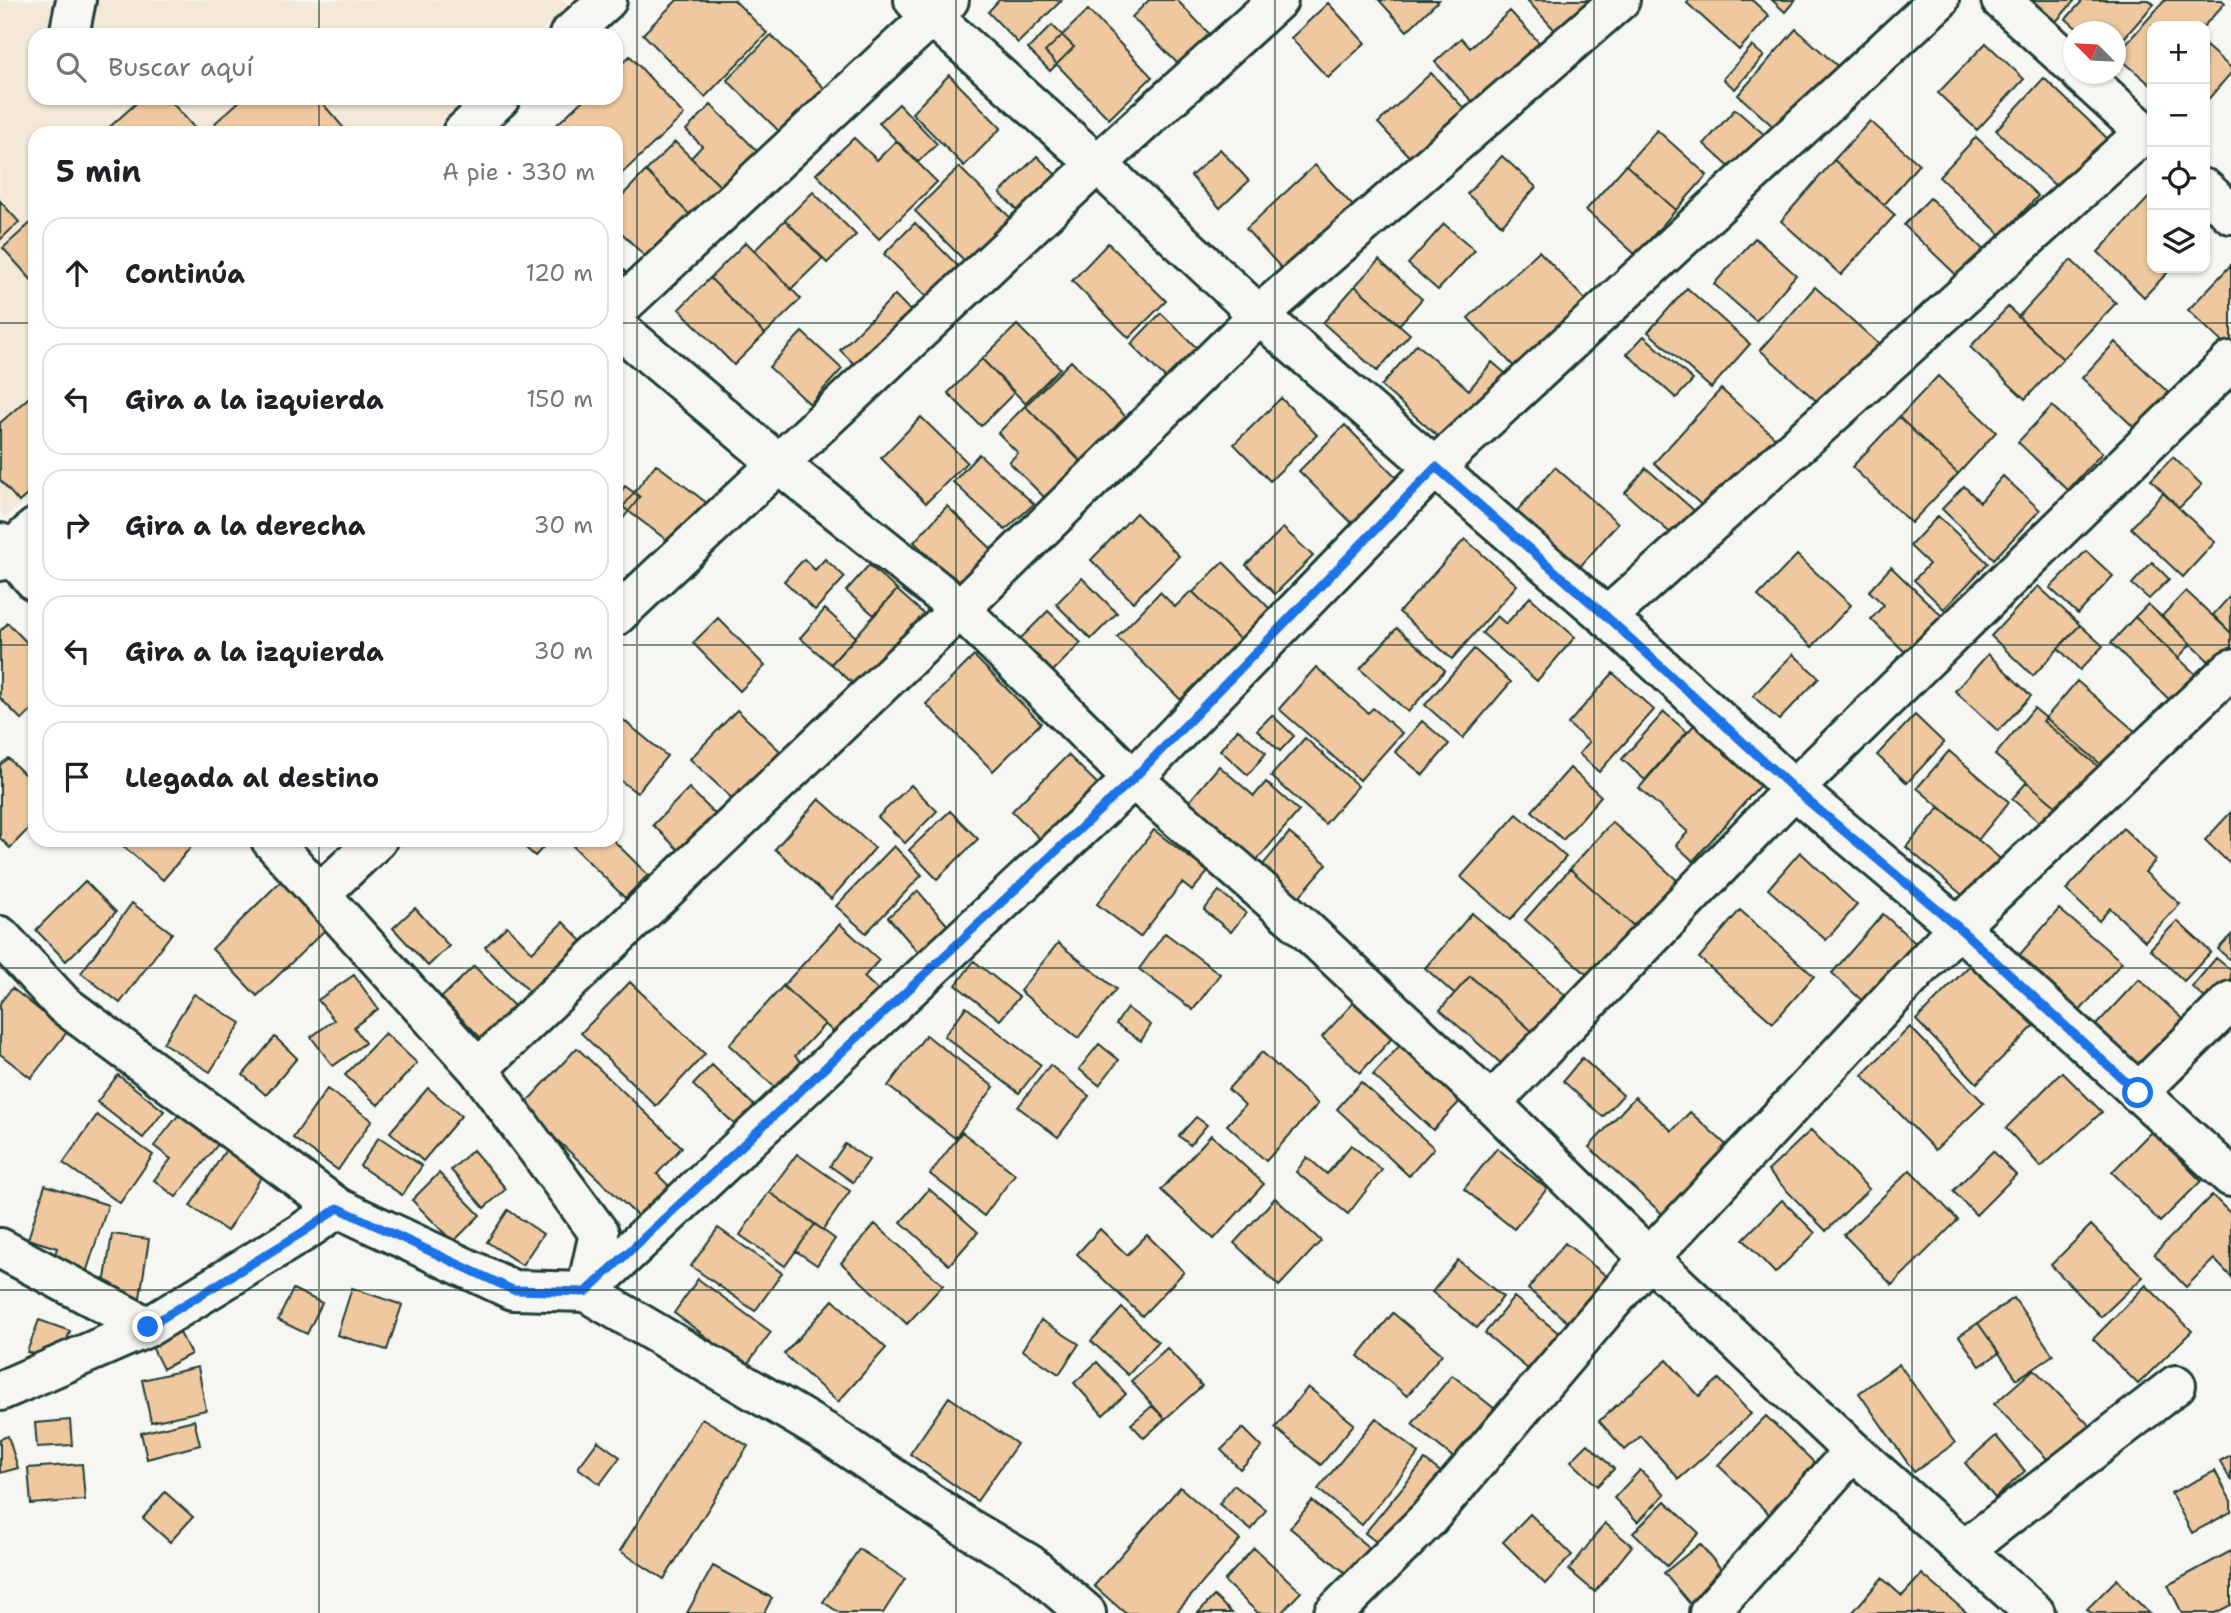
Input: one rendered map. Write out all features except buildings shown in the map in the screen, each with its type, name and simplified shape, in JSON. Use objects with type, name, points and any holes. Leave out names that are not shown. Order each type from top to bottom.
[{"type":"street","points":[[70,28],[76,0]]},
{"type":"street","points":[[577,28],[607,0]]},
{"type":"street","points":[[623,610],[1097,164],[1278,0]]},
{"type":"street","points":[[478,1069],[960,609],[1259,315],[1620,0]]},
{"type":"street","points":[[586,1292],[1133,779],[1436,467],[1939,0]]},
{"type":"street","points":[[2001,0],[2063,56]]},
{"type":"street","points":[[623,304],[931,5],[1259,315],[1607,617],[1794,789],[1958,927],[2231,1177]]},
{"type":"street","points":[[2092,84],[2147,134]]},
{"type":"street","points":[[470,126],[492,105]]},
{"type":"street","points":[[1607,617],[2147,138]]},
{"type":"street","points":[[2210,194],[2231,214]]},
{"type":"street","points":[[623,332],[779,464],[960,609],[1133,779],[1303,927],[1491,1103],[1649,1258],[1853,1451],[2031,1612]]},
{"type":"street","points":[[1491,1103],[1794,789],[2231,361]]},
{"type":"street","points":[[11,546],[28,571]]},
{"type":"street","points":[[1334,1613],[1428,1519],[1649,1258],[1958,927],[2231,669]]},
{"type":"street","points":[[277,847],[478,1069],[598,1233],[586,1292]]},
{"type":"street","points":[[320,894],[370,847]]},
{"type":"street","points":[[0,936],[63,1004],[338,1208],[513,1290],[586,1292],[828,1434],[961,1524],[1029,1563],[1086,1613]]},
{"type":"street","points":[[2138,1093],[2231,1002]]},
{"type":"street","points":[[0,1391],[148,1327],[338,1208]]},
{"type":"street","points":[[0,1248],[148,1327]]},
{"type":"street","points":[[1964,1550],[2176,1385]]},
{"type":"street","points":[[1709,1613],[1853,1451]]},
{"type":"shaded area","points":[[0,0],[563,0],[569,5],[544,28],[28,28],[28,105],[459,105],[437,126],[28,126],[28,497],[5,518],[0,512]]},
{"type":"route","points":[[148,1327],[338,1208],[513,1290],[586,1292],[1133,779],[1436,467],[1607,617],[1794,789],[1958,927],[2138,1093]]}]
